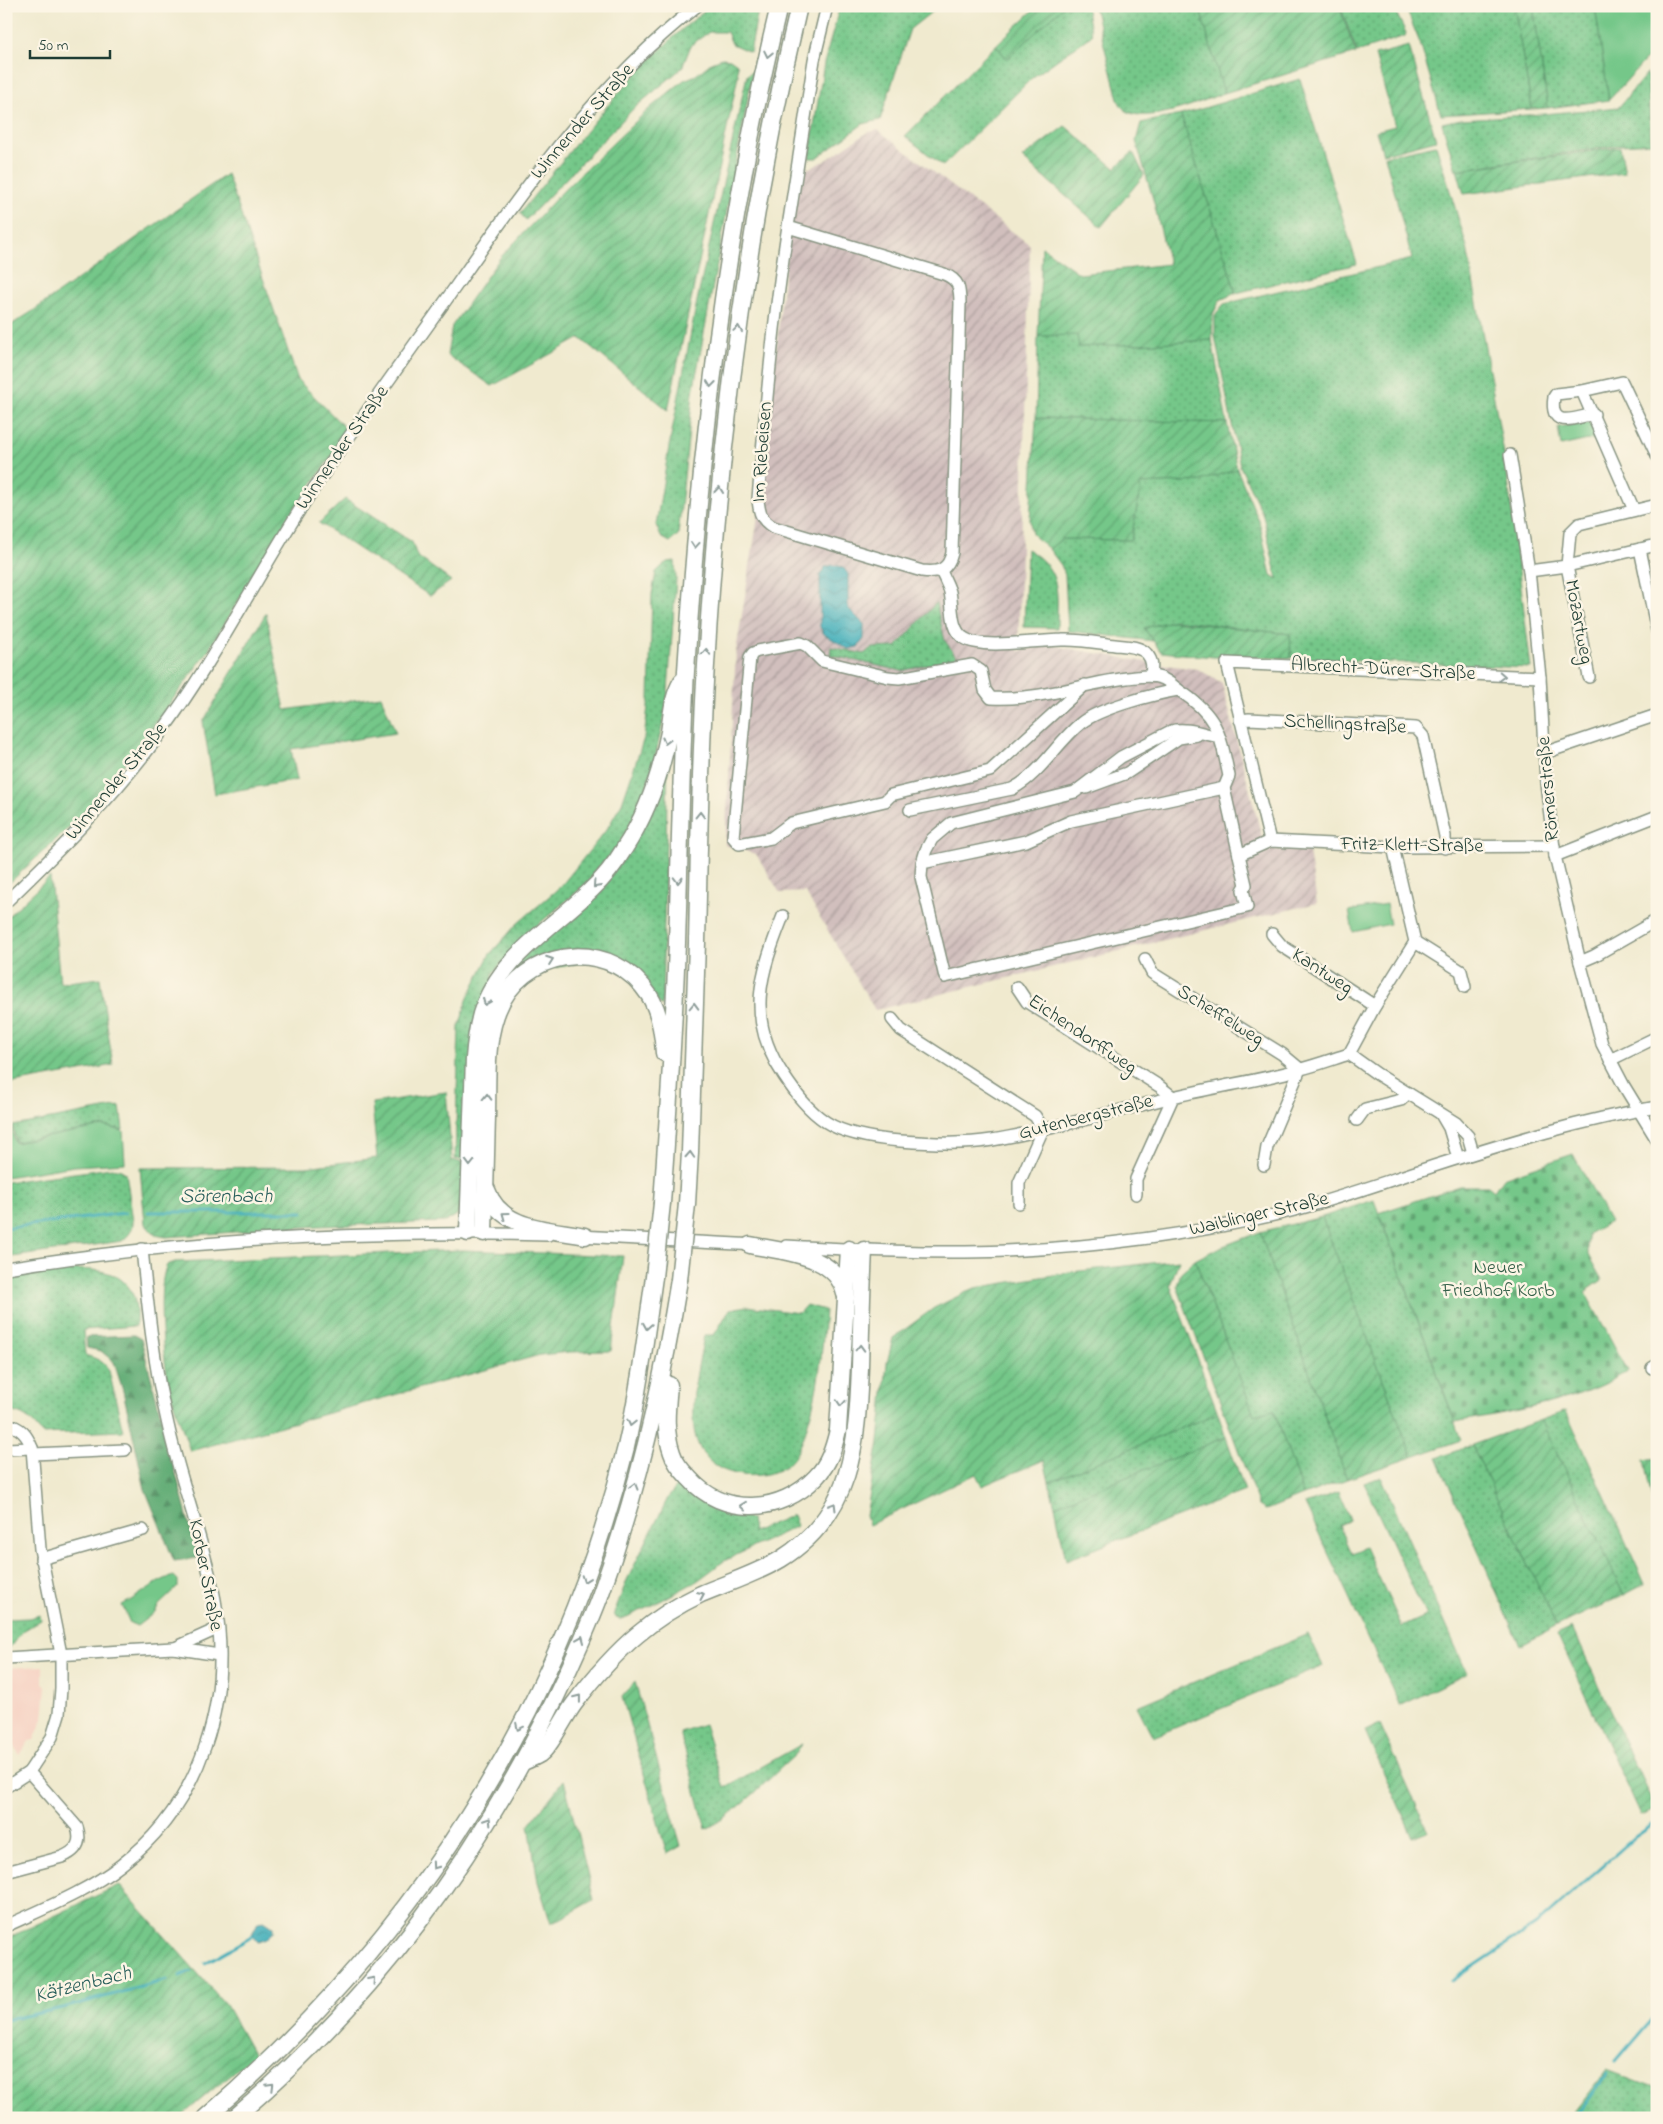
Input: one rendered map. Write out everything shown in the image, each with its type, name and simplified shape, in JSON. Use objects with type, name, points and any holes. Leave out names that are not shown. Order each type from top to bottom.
[{"type":"highway","points":[[205,2118],[289,2041],[363,1961],[435,1868],[506,1754],[548,1669],[580,1592],[606,1517],[636,1399],[654,1278],[662,1203],[676,954],[686,674],[705,433],[720,317],[743,176],[779,6]]},
{"type":"highway","points":[[234,2118],[262,2095],[309,2048],[384,1966],[452,1877],[491,1818],[523,1762],[566,1675],[600,1597],[644,1453],[667,1358],[679,1280],[687,1204],[702,740],[717,509],[736,347],[750,253],[774,118],[799,6]]},
{"type":"highway","points":[[468,1233],[474,1059],[476,1033],[481,1013],[490,993],[515,956],[592,890],[624,849],[639,824],[651,795],[669,732],[674,693],[686,674]]},
{"type":"highway","points":[[484,1233],[488,1069],[492,1032],[496,1014],[510,990],[520,978],[537,966],[558,957],[587,956],[604,959],[630,974],[650,996],[658,1013],[664,1048],[664,1068],[669,1084]]},
{"type":"highway","points":[[485,1186],[489,1198],[497,1209],[511,1220],[585,1236]]},
{"type":"highway","points":[[750,1244],[813,1259],[825,1264],[838,1277],[844,1288],[846,1299]]},
{"type":"highway","points":[[667,1358],[669,1387],[666,1405],[668,1436],[672,1454],[681,1470],[707,1494],[723,1502],[741,1506],[774,1504],[790,1498],[806,1488],[826,1465],[833,1450],[841,1408],[846,1299],[857,1249]]},
{"type":"highway","points":[[523,1762],[541,1753],[572,1706],[595,1677],[615,1655],[651,1623],[699,1595],[779,1560],[809,1537],[827,1516],[836,1501],[848,1473],[858,1412],[857,1249]]},
{"type":"street","name":"Winnender Straße","points":[[6,902],[100,807],[160,734],[211,659],[299,511],[467,269],[534,178],[617,79],[651,45],[697,6]]},
{"type":"street","name":"Im Riebeisen","points":[[828,6],[814,60],[788,227],[770,358],[758,499],[762,518],[773,527],[922,571],[941,571]]},
{"type":"street","points":[[788,227],[944,274],[954,279],[958,284],[960,304],[953,541],[950,560],[948,565],[941,571],[949,592],[952,614],[957,630],[962,638],[973,643],[987,644],[1064,640],[1130,646],[1148,654],[1152,663],[1151,676]]},
{"type":"street","points":[[1594,414],[1566,421],[1560,420],[1556,416],[1553,401],[1556,394],[1582,391],[1622,382],[1657,456]]},
{"type":"street","points":[[1582,391],[1594,414],[1634,510]]},
{"type":"street","name":"Römerstraße","points":[[1510,455],[1529,571],[1540,677],[1546,783],[1555,851],[1595,1020],[1610,1060],[1657,1140]]},
{"type":"street","name":"Mozartweg","points":[[1589,678],[1567,566],[1570,532],[1579,524],[1657,505]]},
{"type":"street","points":[[1529,571],[1567,566],[1657,545]]},
{"type":"street","points":[[1640,549],[1657,631]]},
{"type":"street","points":[[1085,685],[990,771],[891,795],[885,801],[791,823],[771,838],[739,844],[733,837],[748,668],[750,657],[753,653],[801,643],[807,646],[822,661],[888,678],[899,678],[972,665],[981,671],[985,690],[991,698],[1012,699],[1085,685],[1151,676],[1162,678],[1208,712],[1219,737],[1229,776],[1224,788],[1246,885],[1243,890],[1247,907],[944,976],[921,877],[922,863],[932,839],[951,823],[1075,792],[1127,773],[1179,738],[1205,734]]},
{"type":"street","name":"Albrecht-Dürer-Straße","points":[[1240,720],[1226,663],[1540,677]]},
{"type":"street","points":[[910,810],[1012,789],[1026,782],[1081,724],[1111,710],[1152,696],[1178,690]]},
{"type":"street","points":[[1544,753],[1657,715]]},
{"type":"street","points":[[1239,855],[1270,841],[1240,720]]},
{"type":"street","name":"Schellingstraße","points":[[1240,720],[1416,728],[1423,736],[1445,836],[1445,848]]},
{"type":"street","points":[[1075,792],[1121,757],[1172,731],[1179,729],[1190,730],[1219,737]]},
{"type":"street","points":[[922,863],[1026,841],[1071,821],[1224,788]]},
{"type":"street","name":"Fritz-Klett-Straße","points":[[1270,841],[1393,848],[1555,851],[1657,816]]},
{"type":"street","points":[[1393,848],[1415,942],[1461,971],[1465,987]]},
{"type":"street","name":"Gutenbergstraße","points":[[783,916],[766,958],[760,987],[760,1013],[765,1036],[780,1070],[811,1110],[826,1122],[842,1129],[883,1140],[963,1142],[992,1140],[1300,1069],[1349,1054]]},
{"type":"street","points":[[1580,962],[1657,920]]},
{"type":"street","name":"Kantweg","points":[[1272,934],[1282,946],[1375,1006]]},
{"type":"street","points":[[1415,942],[1375,1006],[1349,1054],[1463,1129],[1473,1153]]},
{"type":"street","name":"Scheffelweg","points":[[1145,959],[1152,973],[1282,1054],[1300,1069]]},
{"type":"street","name":"Eichendorffweg","points":[[1017,987],[1027,1002],[1159,1086],[1173,1097]]},
{"type":"street","points":[[892,1019],[901,1030],[1036,1116],[1043,1129],[1019,1182],[1019,1203]]},
{"type":"street","points":[[1610,1060],[1657,1036]]},
{"type":"street","points":[[1264,1164],[1267,1147],[1300,1069]]},
{"type":"street","points":[[1357,1120],[1364,1109],[1401,1100],[1408,1093]]},
{"type":"street","points":[[1136,1194],[1136,1178],[1173,1097]]},
{"type":"street","name":"Waiblinger Straße","points":[[6,1268],[224,1241],[315,1236],[468,1233],[585,1236],[857,1249],[1003,1251],[1049,1249],[1153,1238],[1288,1211],[1473,1153],[1587,1121],[1657,1107]]},
{"type":"street","points":[[1437,1111],[1449,1128],[1458,1158]]},
{"type":"street","name":"Korber Straße","points":[[6,1926],[56,1903],[120,1867],[139,1851],[164,1825],[186,1791],[202,1758],[215,1712],[219,1685],[219,1655],[215,1603],[209,1574],[168,1426],[150,1329],[142,1250]]},
{"type":"street","points":[[6,1424],[26,1434],[33,1451],[41,1559],[61,1654],[59,1714],[52,1736],[29,1772],[6,1787]]},
{"type":"street","points":[[6,1449],[33,1451],[125,1450]]},
{"type":"street","points":[[41,1559],[143,1530]]},
{"type":"street","points":[[173,1648],[217,1629]]},
{"type":"street","points":[[6,1658],[173,1648],[219,1655]]},
{"type":"street","points":[[6,1872],[70,1854],[78,1845],[80,1836],[78,1827],[29,1772]]},
{"type":"shaded area","points":[[878,130],[1030,245],[1018,651],[1050,645],[1157,664],[1198,669],[1222,683],[1265,849],[1309,852],[1317,903],[875,1010],[805,892],[780,893],[756,854],[725,845],[736,651],[759,511],[792,201],[807,169],[825,161],[866,133]]},
{"type":"shaded area","points":[[43,1666],[43,1684],[46,1686],[43,1719],[34,1740],[29,1741],[20,1755],[6,1736],[6,1668]]},
{"type":"green space","points":[[711,6],[759,6],[750,52],[732,44],[727,32],[709,32],[691,45],[682,68],[633,109],[526,220],[520,213],[610,103],[658,52]]},
{"type":"green space","points":[[840,6],[939,6],[910,29],[880,120],[863,124],[817,158],[809,158],[824,63]]},
{"type":"green space","points":[[1038,6],[1064,6],[1007,59],[996,45]]},
{"type":"green space","points":[[1064,6],[1086,6],[1092,35],[1033,77],[943,166],[905,136],[996,45],[1007,59]]},
{"type":"green space","points":[[1094,6],[1199,6],[1224,93],[1159,114],[1133,114],[1124,109],[1118,99]]},
{"type":"green space","points":[[1199,6],[1339,6],[1356,53],[1224,93]]},
{"type":"green space","points":[[1340,6],[1393,6],[1406,33],[1405,36],[1357,52]]},
{"type":"green space","points":[[1405,6],[1514,6],[1532,109],[1441,115],[1420,43]]},
{"type":"green space","points":[[1514,6],[1533,6],[1548,108],[1532,109]]},
{"type":"green space","points":[[1533,6],[1595,6],[1609,100],[1548,108]]},
{"type":"green space","points":[[1595,6],[1657,6],[1657,54],[1650,55],[1609,100]]},
{"type":"green space","points":[[1409,46],[1436,140],[1383,154],[1376,131],[1395,126],[1375,55]]},
{"type":"green space","points":[[722,58],[730,59],[737,64],[738,76],[668,410],[580,338],[492,386],[447,355],[452,326],[500,258],[567,187],[650,108],[684,80],[696,75],[712,62]]},
{"type":"green space","points":[[753,71],[693,392],[678,535],[670,542],[661,537],[656,525],[669,447],[697,301],[747,75]]},
{"type":"green space","points":[[1647,73],[1651,143],[1621,145],[1456,170],[1442,123],[1461,119],[1619,107]]},
{"type":"green space","points":[[1300,79],[1357,264],[1236,293],[1181,115]]},
{"type":"green space","points":[[1181,115],[1236,293],[1220,300],[1213,314],[1212,340],[1079,347],[1077,335],[1038,336],[1042,247],[1080,274],[1169,264],[1136,141],[1141,123]]},
{"type":"green space","points":[[1065,126],[1115,168],[1133,152],[1144,175],[1101,227],[1022,158]]},
{"type":"green space","points":[[1436,145],[1467,247],[1506,465],[1531,668],[1291,658],[1290,634],[1175,620],[1144,628],[1153,641],[1068,631],[1065,575],[1061,565],[1049,549],[1061,539],[1131,540],[1141,484],[1200,481],[1237,469],[1259,521],[1271,575],[1277,579],[1263,515],[1240,466],[1215,336],[1215,315],[1224,304],[1412,259],[1385,156]]},
{"type":"green space","points":[[1620,147],[1625,173],[1464,194],[1457,170]]},
{"type":"green space","points":[[227,174],[298,380],[349,432],[295,508],[206,654],[152,728],[95,803],[6,886],[6,328]]},
{"type":"green space","points":[[1078,334],[1079,347],[1212,340],[1227,423],[1036,418],[1038,336]]},
{"type":"green space","points":[[1036,418],[1227,423],[1237,469],[1200,481],[1141,484],[1131,540],[1062,539],[1049,549],[1032,534],[1030,520]]},
{"type":"green space","points":[[1589,422],[1597,438],[1561,446],[1558,427]]},
{"type":"green space","points":[[345,499],[412,542],[417,556],[451,581],[430,596],[319,523]]},
{"type":"green space","points":[[1027,549],[1038,557],[1052,573],[1057,592],[1057,628],[1024,627]]},
{"type":"green space","points":[[675,561],[676,579],[667,704],[655,758],[644,795],[625,834],[609,860],[589,882],[522,938],[493,974],[464,1160],[455,1159],[459,1027],[468,997],[490,954],[517,924],[561,886],[607,829],[622,803],[644,738],[649,699],[652,594],[656,572],[667,562]]},
{"type":"green space","points":[[936,603],[945,641],[957,657],[902,671],[830,655],[831,647],[864,654],[872,648],[896,647]]},
{"type":"green space","points":[[266,613],[285,710],[381,696],[396,733],[291,749],[297,780],[215,794],[203,722]]},
{"type":"green space","points":[[1173,621],[1290,634],[1291,658],[1214,657],[1161,652],[1144,628]]},
{"type":"green space","points":[[668,757],[662,1006],[611,957],[516,975],[477,1080],[509,970],[604,882]]},
{"type":"green space","points":[[50,877],[60,983],[100,978],[113,1065],[8,1084],[6,918]]},
{"type":"green space","points":[[1386,904],[1390,924],[1353,932],[1349,911]]},
{"type":"green space","points":[[446,1092],[452,1160],[463,1163],[463,1200],[457,1215],[445,1222],[318,1226],[166,1237],[155,1235],[145,1224],[140,1168],[306,1167],[377,1158],[372,1103]]},
{"type":"green space","points":[[6,1103],[15,1143],[104,1126],[123,1131],[125,1163],[74,1166],[6,1177]]},
{"type":"green space","points":[[120,1106],[123,1130],[104,1126],[16,1142],[13,1126]]},
{"type":"green space","name":"Neuer Friedhof Korb","points":[[1573,1154],[1610,1222],[1588,1234],[1588,1255],[1602,1280],[1585,1292],[1628,1371],[1608,1382],[1566,1398],[1455,1422],[1379,1213],[1460,1186],[1488,1186],[1494,1191],[1503,1178]]},
{"type":"green space","points":[[112,1168],[126,1173],[133,1221],[132,1228],[127,1237],[122,1241],[6,1258],[6,1182]]},
{"type":"green space","points":[[1374,1200],[1461,1440],[1412,1457],[1322,1217]]},
{"type":"green space","points":[[1322,1217],[1412,1457],[1347,1479],[1260,1232]]},
{"type":"green space","points":[[1260,1232],[1347,1479],[1303,1495],[1274,1410],[1254,1415],[1195,1260],[1218,1248]]},
{"type":"green space","points":[[462,1250],[623,1256],[611,1351],[540,1355],[190,1451],[172,1398],[164,1354],[161,1304],[167,1265],[175,1262]]},
{"type":"green space","points":[[1179,1260],[1170,1285],[1218,1413],[1049,1482],[1044,1460],[982,1486],[976,1474],[869,1525],[866,1516],[879,1441],[887,1363],[893,1338],[934,1308],[975,1288],[1071,1272]]},
{"type":"green space","points":[[1195,1260],[1254,1415],[1274,1410],[1303,1495],[1266,1510],[1259,1506],[1177,1286],[1181,1272]]},
{"type":"green space","points":[[85,1269],[108,1273],[127,1285],[133,1295],[136,1306],[136,1326],[83,1330],[85,1355],[102,1362],[109,1371],[123,1431],[42,1434],[27,1418],[18,1413],[6,1411],[6,1276],[49,1270]]},
{"type":"green space","points":[[806,1305],[825,1310],[818,1383],[799,1449],[786,1465],[768,1474],[742,1475],[719,1468],[705,1456],[696,1439],[693,1419],[696,1376],[704,1335],[714,1335],[730,1309],[747,1306],[799,1313]]},
{"type":"green space","points":[[134,1335],[141,1339],[198,1558],[174,1561],[145,1489],[123,1391],[114,1362],[101,1351],[87,1348],[86,1337]]},
{"type":"green space","points":[[1566,1411],[1645,1584],[1624,1595],[1541,1420]]},
{"type":"green space","points":[[1218,1413],[1226,1437],[1055,1506],[1049,1482]]},
{"type":"green space","points":[[1541,1420],[1624,1595],[1557,1626],[1472,1445]]},
{"type":"green space","points":[[1226,1437],[1245,1491],[1066,1560],[1055,1506]]},
{"type":"green space","points":[[1472,1445],[1557,1626],[1520,1646],[1437,1458]]},
{"type":"green space","points":[[1657,1458],[1657,1508],[1654,1508],[1644,1460]]},
{"type":"green space","points":[[1381,1477],[1467,1673],[1400,1706],[1305,1504],[1338,1492],[1350,1520],[1339,1525],[1352,1553],[1365,1547],[1402,1627],[1426,1616],[1364,1483]]},
{"type":"green space","points":[[679,1484],[705,1504],[751,1519],[753,1532],[793,1515],[797,1526],[724,1561],[697,1581],[653,1605],[620,1620],[615,1617],[614,1613],[627,1580],[669,1496]]},
{"type":"green space","points":[[174,1576],[178,1580],[178,1587],[159,1605],[154,1613],[137,1626],[130,1623],[122,1605],[160,1581]]},
{"type":"green space","points":[[40,1615],[41,1620],[23,1631],[6,1652],[6,1619],[29,1618]]},
{"type":"green space","points":[[1572,1627],[1656,1810],[1641,1816],[1557,1634]]},
{"type":"green space","points":[[1308,1634],[1323,1666],[1153,1737],[1137,1706]]},
{"type":"green space","points":[[635,1682],[681,1846],[667,1854],[622,1697]]},
{"type":"green space","points":[[704,1724],[724,1788],[802,1744],[796,1754],[753,1794],[729,1814],[706,1829],[680,1732]]},
{"type":"green space","points":[[1380,1724],[1428,1831],[1413,1837],[1365,1731]]},
{"type":"green space","points":[[564,1780],[594,1900],[551,1924],[538,1882],[529,1825]]},
{"type":"green space","points":[[119,1885],[226,2005],[254,2055],[179,2118],[6,2118],[6,1939]]},
{"type":"green space","points":[[1606,2070],[1657,2089],[1657,2118],[1569,2118]]},
{"type":"water","points":[[833,565],[843,567],[848,574],[849,609],[864,624],[864,639],[858,647],[848,649],[824,634],[820,627],[820,575],[825,567]]},
{"type":"water","points":[[264,1921],[273,1927],[273,1932],[266,1939],[258,1942],[252,1934],[258,1922]]},
{"type":"waterway","name":"Sörenbach","points":[[148,1212],[303,1212]]},
{"type":"waterway","name":"Sörenbach","points":[[6,1228],[125,1213]]},
{"type":"waterway","points":[[1452,1981],[1536,1925],[1635,1837],[1657,1822]]},
{"type":"waterway","name":"Kätzenbach","points":[[205,1963],[257,1934]]},
{"type":"waterway","name":"Kätzenbach","points":[[180,1976],[191,1971]]},
{"type":"waterway","name":"Kätzenbach","points":[[6,2020],[63,2008],[167,1980]]},
{"type":"waterway","points":[[1616,2061],[1657,2013]]},
{"type":"waterway","points":[[1574,2118],[1606,2074]]}]
